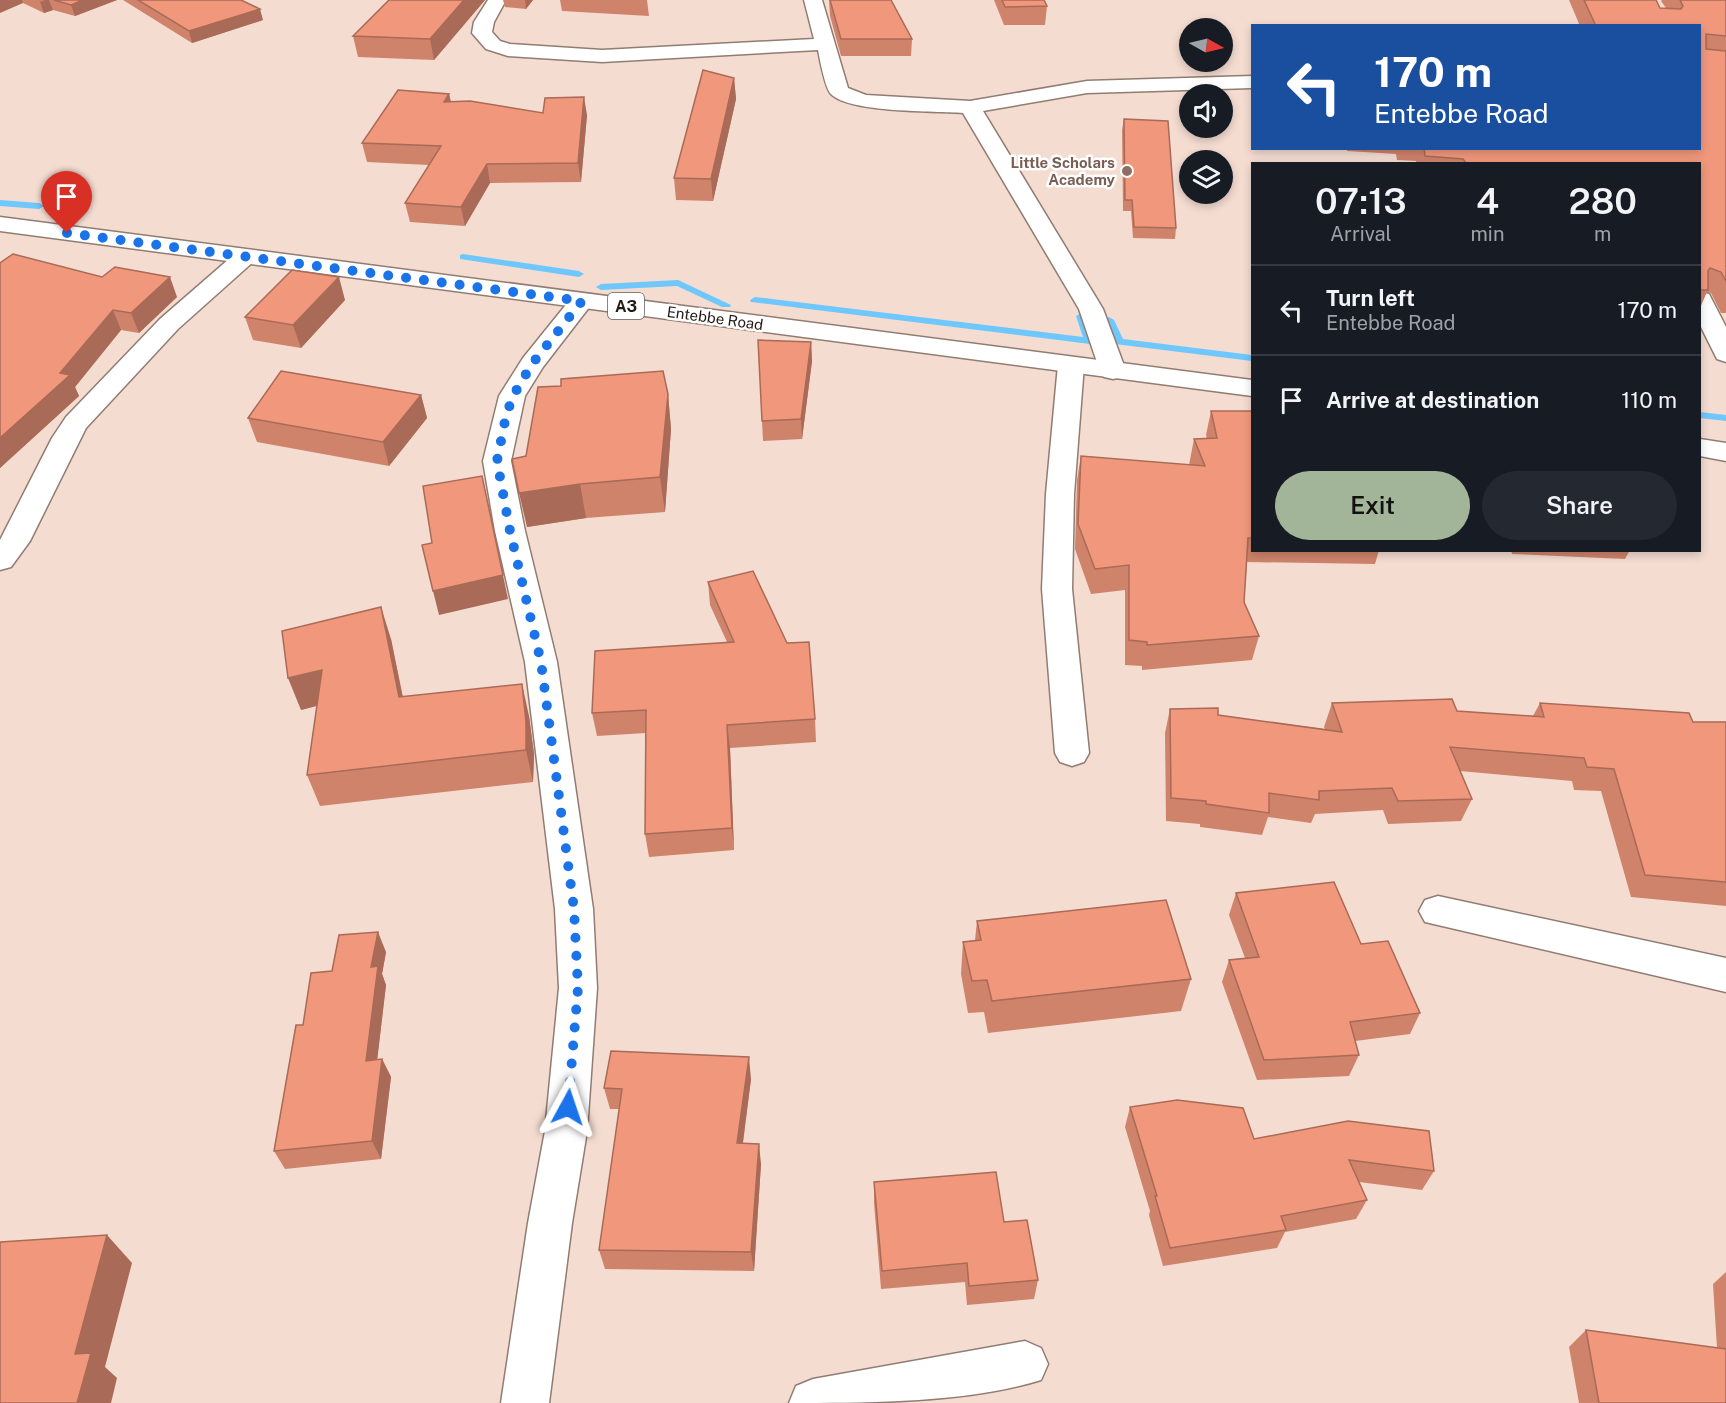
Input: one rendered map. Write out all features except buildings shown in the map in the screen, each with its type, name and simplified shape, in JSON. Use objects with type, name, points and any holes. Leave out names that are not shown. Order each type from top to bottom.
[{"type":"street","points":[[497,0],[484,22],[482,33],[493,45],[508,50],[572,55],[638,55],[825,44]]},
{"type":"street","points":[[813,0],[839,90],[852,98],[889,104],[970,107],[1087,87],[1251,82]]},
{"type":"street","points":[[970,107],[1091,309],[1113,371]]},
{"type":"street","name":"Entebbe Road","points":[[0,224],[1251,388]]},
{"type":"street","points":[[5,546],[76,423],[169,324],[245,257]]},
{"type":"street","points":[[525,1403],[550,1223],[566,1131],[578,988],[574,909],[541,662],[510,531],[497,461],[506,416],[513,396],[532,364],[582,301]]},
{"type":"street","points":[[1701,301],[1726,354]]},
{"type":"street","points":[[1071,365],[1060,494],[1057,589],[1072,753]]},
{"type":"street","points":[[1701,448],[1726,452]]},
{"type":"street","points":[[1437,911],[1726,975]]},
{"type":"street","points":[[813,1403],[1025,1364]]},
{"type":"waterway","points":[[0,203],[39,206]]},
{"type":"waterway","points":[[463,257],[579,274]]},
{"type":"waterway","points":[[601,287],[678,283],[726,305]]},
{"type":"waterway","points":[[755,300],[1090,341],[1081,316]]},
{"type":"waterway","points":[[1109,320],[1119,342],[1251,358]]},
{"type":"waterway","points":[[1701,415],[1723,418]]},
{"type":"place","name":"Little Scholars Academy","points":[[1127,171]]},
{"type":"route","points":[[67,233],[582,301],[532,364],[513,396],[506,416],[497,461],[510,531],[541,662],[574,909],[578,988],[568,1107]]}]
